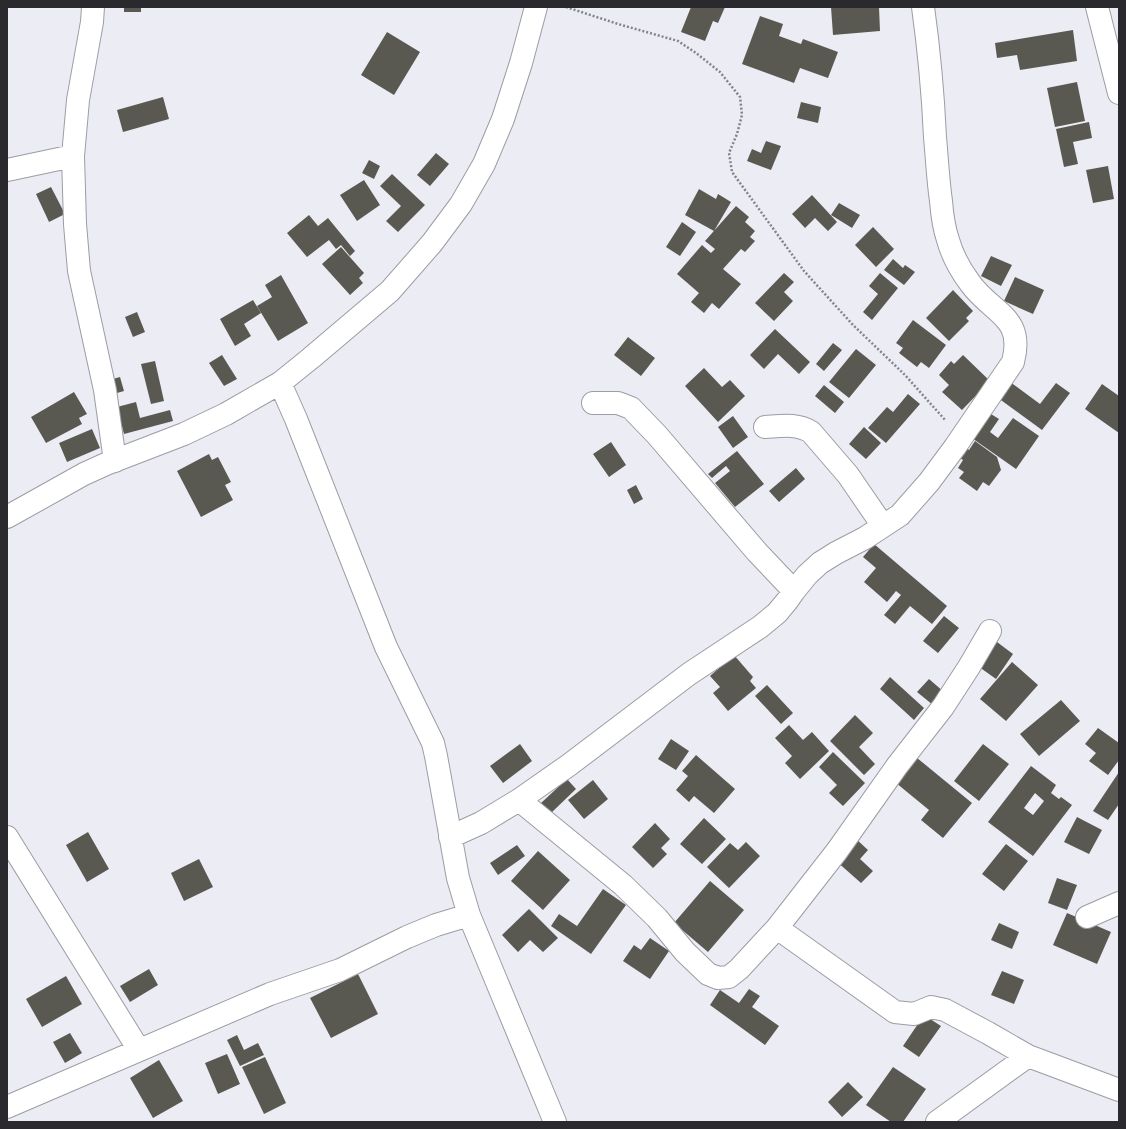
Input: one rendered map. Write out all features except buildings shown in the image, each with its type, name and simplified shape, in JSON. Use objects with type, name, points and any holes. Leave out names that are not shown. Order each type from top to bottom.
[{"type":"street","points":[[93,7],[92,22],[78,100],[73,156],[75,224],[79,271],[105,390],[114,461]]},
{"type":"street","points":[[7,516],[84,474],[114,461],[156,446],[226,414],[280,383],[390,291],[432,243],[461,204],[484,164],[503,119],[521,63],[536,7]]},
{"type":"street","points":[[450,838],[481,823],[519,800],[569,765],[689,674],[760,627],[777,613],[807,575],[820,563],[900,515],[924,487],[961,438],[1014,362],[1017,349],[1017,339],[1014,329],[1007,320],[970,284],[957,261],[948,240],[942,215],[937,171],[933,105],[923,7]]},
{"type":"street","points":[[1097,7],[1119,93]]},
{"type":"street","points":[[7,170],[73,156]]},
{"type":"street","points":[[280,383],[296,419],[386,647],[433,743],[458,878],[469,915],[554,1122]]},
{"type":"street","points":[[593,403],[618,403],[632,408],[757,552],[794,591]]},
{"type":"street","points":[[765,427],[796,426],[811,432],[848,475],[883,526]]},
{"type":"street","points":[[519,800],[623,885],[657,918],[685,952],[708,974],[718,978],[728,977],[739,969],[777,928],[837,851],[897,766],[943,706],[969,667],[990,631]]},
{"type":"street","points":[[7,837],[139,1050]]},
{"type":"street","points":[[1087,917],[1119,903]]},
{"type":"street","points":[[7,1107],[270,994],[340,970],[406,937],[469,915]]},
{"type":"street","points":[[777,928],[895,1012],[914,1014],[931,1008],[945,1010],[1028,1056],[1119,1090]]},
{"type":"street","points":[[937,1122],[1028,1056]]},
{"type":"path","points":[[566,7],[678,41],[720,72],[740,97],[742,115],[737,134],[729,153],[732,172],[804,271],[853,325],[905,375],[961,438]]}]
